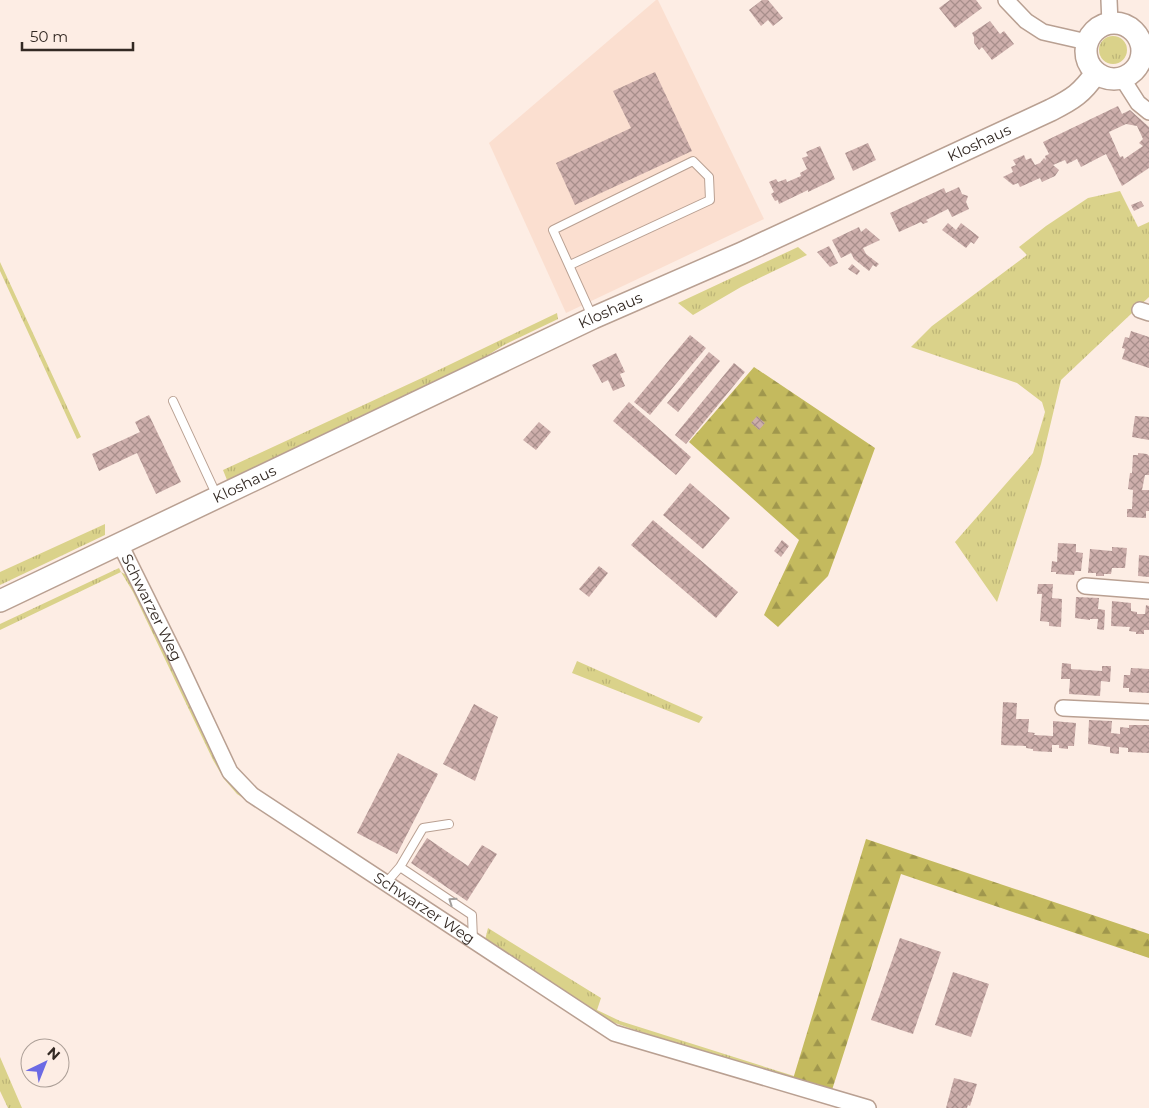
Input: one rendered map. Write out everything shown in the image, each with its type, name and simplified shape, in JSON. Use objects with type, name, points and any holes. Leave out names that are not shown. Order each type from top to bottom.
[{"type":"main road","points":[[1110,24],[1120,24],[1128,28],[1135,34],[1145,51],[1136,68],[1130,74],[1122,78],[1104,78],[1090,81],[1087,42],[1096,30],[1110,24]]},
{"type":"main road","name":"Kloshaus","points":[[0,600],[593,318],[742,253],[1050,110],[1070,100],[1090,81]]},
{"type":"street","points":[[1006,0],[1026,21],[1043,32],[1087,42]]},
{"type":"street","points":[[1109,0],[1110,24]]},
{"type":"street","points":[[1122,78],[1138,103],[1149,112]]},
{"type":"street","name":"Schwarzer Weg","points":[[120,544],[230,772],[252,795],[614,1033],[868,1108]]},
{"type":"street","points":[[1085,586],[1149,592]]},
{"type":"street","points":[[1063,708],[1149,712]]},
{"type":"lane","points":[[570,265],[710,200],[710,177],[693,161],[553,230],[593,318]]},
{"type":"lane","points":[[173,400],[217,496]]},
{"type":"lane","points":[[386,882],[400,867],[423,828],[449,824]]},
{"type":"lane","points":[[400,867],[472,915],[473,940]]},
{"type":"shaded area","points":[[658,0],[764,219],[566,313],[489,143]]},
{"type":"green space","points":[[1113,36],[1123,40],[1127,50],[1123,60],[1113,64],[1103,60],[1099,50],[1103,40]]},
{"type":"green space","points":[[1120,191],[1138,227],[1149,222],[1149,297],[1061,380],[1041,464],[997,602],[955,542],[1033,453],[1045,412],[1042,402],[1017,383],[911,347],[932,326],[1027,255],[1019,247],[1046,226],[1088,198]]},
{"type":"green space","points":[[798,247],[807,255],[741,287],[693,315],[678,303]]},
{"type":"green space","points":[[0,262],[81,437],[77,439],[0,271]]},
{"type":"green space","points":[[557,313],[558,319],[504,345],[461,372],[227,480],[223,470]]},
{"type":"green space","points":[[754,367],[875,448],[828,576],[778,627],[764,615],[799,540],[689,442]]},
{"type":"green space","points":[[105,524],[105,535],[0,585],[0,572]]},
{"type":"green space","points":[[119,568],[121,572],[0,630],[0,624]]},
{"type":"green space","points":[[121,572],[128,576],[191,709],[228,780],[490,959],[237,794],[224,779],[213,760],[133,592]]},
{"type":"green space","points":[[577,661],[703,717],[699,723],[572,673]]},
{"type":"green space","points":[[866,839],[1149,934],[1149,958],[901,874],[832,1090],[793,1079]]},
{"type":"green space","points":[[488,928],[601,998],[597,1010],[620,1021],[794,1076],[793,1079],[612,1022],[485,940]]},
{"type":"green space","points":[[0,1057],[22,1108],[8,1108],[0,1091]]},
{"type":"building","points":[[762,0],[768,0],[783,18],[773,26],[768,20],[761,26],[749,10]]},
{"type":"building","points":[[950,0],[976,0],[982,8],[955,28],[939,8]]},
{"type":"building","points":[[990,21],[1000,34],[1004,31],[1014,44],[992,60],[982,47],[979,50],[974,43],[972,33]]},
{"type":"building","points":[[655,72],[692,151],[575,205],[556,163],[631,128],[613,91]]},
{"type":"building","points":[[1118,106],[1122,114],[1130,110],[1149,127],[1149,168],[1122,186],[1106,154],[1081,167],[1077,159],[1067,164],[1065,160],[1053,165],[1059,170],[1055,176],[1042,182],[1040,178],[1020,187],[1018,183],[1013,185],[1003,177],[1013,172],[1011,167],[1016,165],[1013,160],[1024,155],[1026,160],[1031,158],[1035,165],[1044,158],[1046,160],[1045,156],[1049,154],[1043,142]],"holes":[[[1126,124],[1137,126],[1143,139],[1139,143],[1143,146],[1124,159],[1123,156],[1120,157],[1109,132]]]},
{"type":"building","points":[[868,143],[876,160],[853,171],[845,153]]},
{"type":"building","points":[[820,146],[835,179],[779,204],[778,200],[775,201],[771,194],[774,192],[769,182],[776,179],[778,182],[786,179],[787,182],[801,176],[800,173],[807,169],[802,158],[808,156],[806,152]]},
{"type":"building","points":[[959,187],[962,194],[968,196],[966,202],[969,209],[952,217],[948,209],[926,220],[928,222],[923,224],[921,222],[899,232],[890,213],[944,188],[946,193]]},
{"type":"building","points":[[1141,201],[1144,206],[1134,211],[1131,205]]},
{"type":"building","points":[[948,223],[956,230],[961,223],[979,237],[974,244],[971,242],[966,248],[942,230]]},
{"type":"building","points":[[859,227],[861,232],[866,228],[880,240],[863,248],[866,254],[879,264],[876,267],[873,265],[869,271],[854,259],[851,253],[841,258],[832,240]]},
{"type":"building","points":[[829,246],[838,263],[830,267],[817,252]]},
{"type":"building","points":[[852,264],[860,271],[857,275],[848,269]]},
{"type":"building","points":[[1131,331],[1149,337],[1149,368],[1122,359],[1125,349],[1122,348],[1125,337],[1129,338]]},
{"type":"building","points":[[690,335],[706,348],[650,415],[634,402]]},
{"type":"building","points":[[709,352],[720,361],[678,412],[667,403]]},
{"type":"building","points":[[616,353],[625,372],[620,374],[625,386],[613,391],[608,380],[602,383],[592,365]]},
{"type":"building","points":[[734,363],[745,372],[686,444],[675,435]]},
{"type":"building","points":[[629,402],[691,457],[676,475],[613,421]]},
{"type":"building","points":[[149,415],[181,482],[156,494],[137,453],[99,471],[92,454],[140,432],[135,422]]},
{"type":"building","points":[[757,416],[765,423],[759,430],[751,423]]},
{"type":"building","points":[[1135,416],[1149,417],[1149,440],[1132,437]]},
{"type":"building","points":[[539,422],[551,432],[536,450],[523,440]]},
{"type":"building","points":[[1138,453],[1149,456],[1149,475],[1145,475],[1142,490],[1149,490],[1149,511],[1146,511],[1146,518],[1127,517],[1127,509],[1132,509],[1133,490],[1128,489],[1130,473],[1132,473],[1133,455],[1138,455]]},
{"type":"building","points":[[690,483],[730,518],[703,549],[663,515]]},
{"type":"building","points":[[653,520],[738,592],[716,618],[631,545]]},
{"type":"building","points":[[782,540],[789,546],[781,557],[774,551]]},
{"type":"building","points":[[1058,543],[1076,544],[1076,552],[1083,553],[1081,571],[1075,571],[1074,575],[1051,572],[1052,561],[1057,562]]},
{"type":"building","points":[[1112,547],[1127,548],[1125,568],[1112,568],[1111,574],[1104,574],[1104,576],[1088,573],[1090,549],[1112,551]]},
{"type":"building","points":[[1139,555],[1149,556],[1149,577],[1138,576]]},
{"type":"building","points":[[599,566],[608,573],[589,597],[579,589]]},
{"type":"building","points":[[1038,584],[1053,584],[1052,598],[1062,599],[1061,627],[1049,626],[1049,622],[1040,621],[1042,594],[1037,594]]},
{"type":"building","points":[[1076,597],[1099,598],[1098,609],[1105,610],[1104,630],[1097,629],[1098,619],[1075,618]]},
{"type":"building","points":[[1112,601],[1131,603],[1131,611],[1137,612],[1137,614],[1145,614],[1146,605],[1149,606],[1149,630],[1144,630],[1144,634],[1136,634],[1136,632],[1129,631],[1130,627],[1111,626]]},
{"type":"building","points":[[1062,663],[1071,664],[1071,669],[1102,671],[1102,666],[1111,666],[1110,682],[1101,681],[1100,696],[1069,694],[1070,679],[1061,679]]},
{"type":"building","points":[[1131,668],[1149,669],[1149,693],[1129,692],[1129,688],[1123,688],[1124,675],[1130,675]]},
{"type":"building","points":[[1003,702],[1017,703],[1016,719],[1029,719],[1028,732],[1035,733],[1034,735],[1053,736],[1053,721],[1076,723],[1074,746],[1068,746],[1068,749],[1059,748],[1059,745],[1052,745],[1052,752],[1033,751],[1033,749],[1026,748],[1026,746],[1001,745]]},
{"type":"building","points":[[474,704],[498,717],[475,781],[443,764]]},
{"type":"building","points":[[1089,720],[1112,721],[1111,733],[1120,734],[1120,727],[1129,728],[1129,725],[1149,725],[1149,753],[1128,752],[1128,748],[1119,747],[1119,754],[1110,753],[1110,747],[1088,744]]},
{"type":"building","points":[[398,753],[438,774],[397,854],[357,833]]},
{"type":"building","points":[[427,838],[468,866],[482,845],[497,854],[467,901],[411,863]]},
{"type":"building","points":[[900,938],[941,952],[913,1034],[871,1020]]},
{"type":"building","points":[[953,972],[989,984],[971,1037],[935,1025]]},
{"type":"building","points":[[954,1078],[977,1084],[970,1106],[968,1105],[967,1108],[946,1108]]}]
